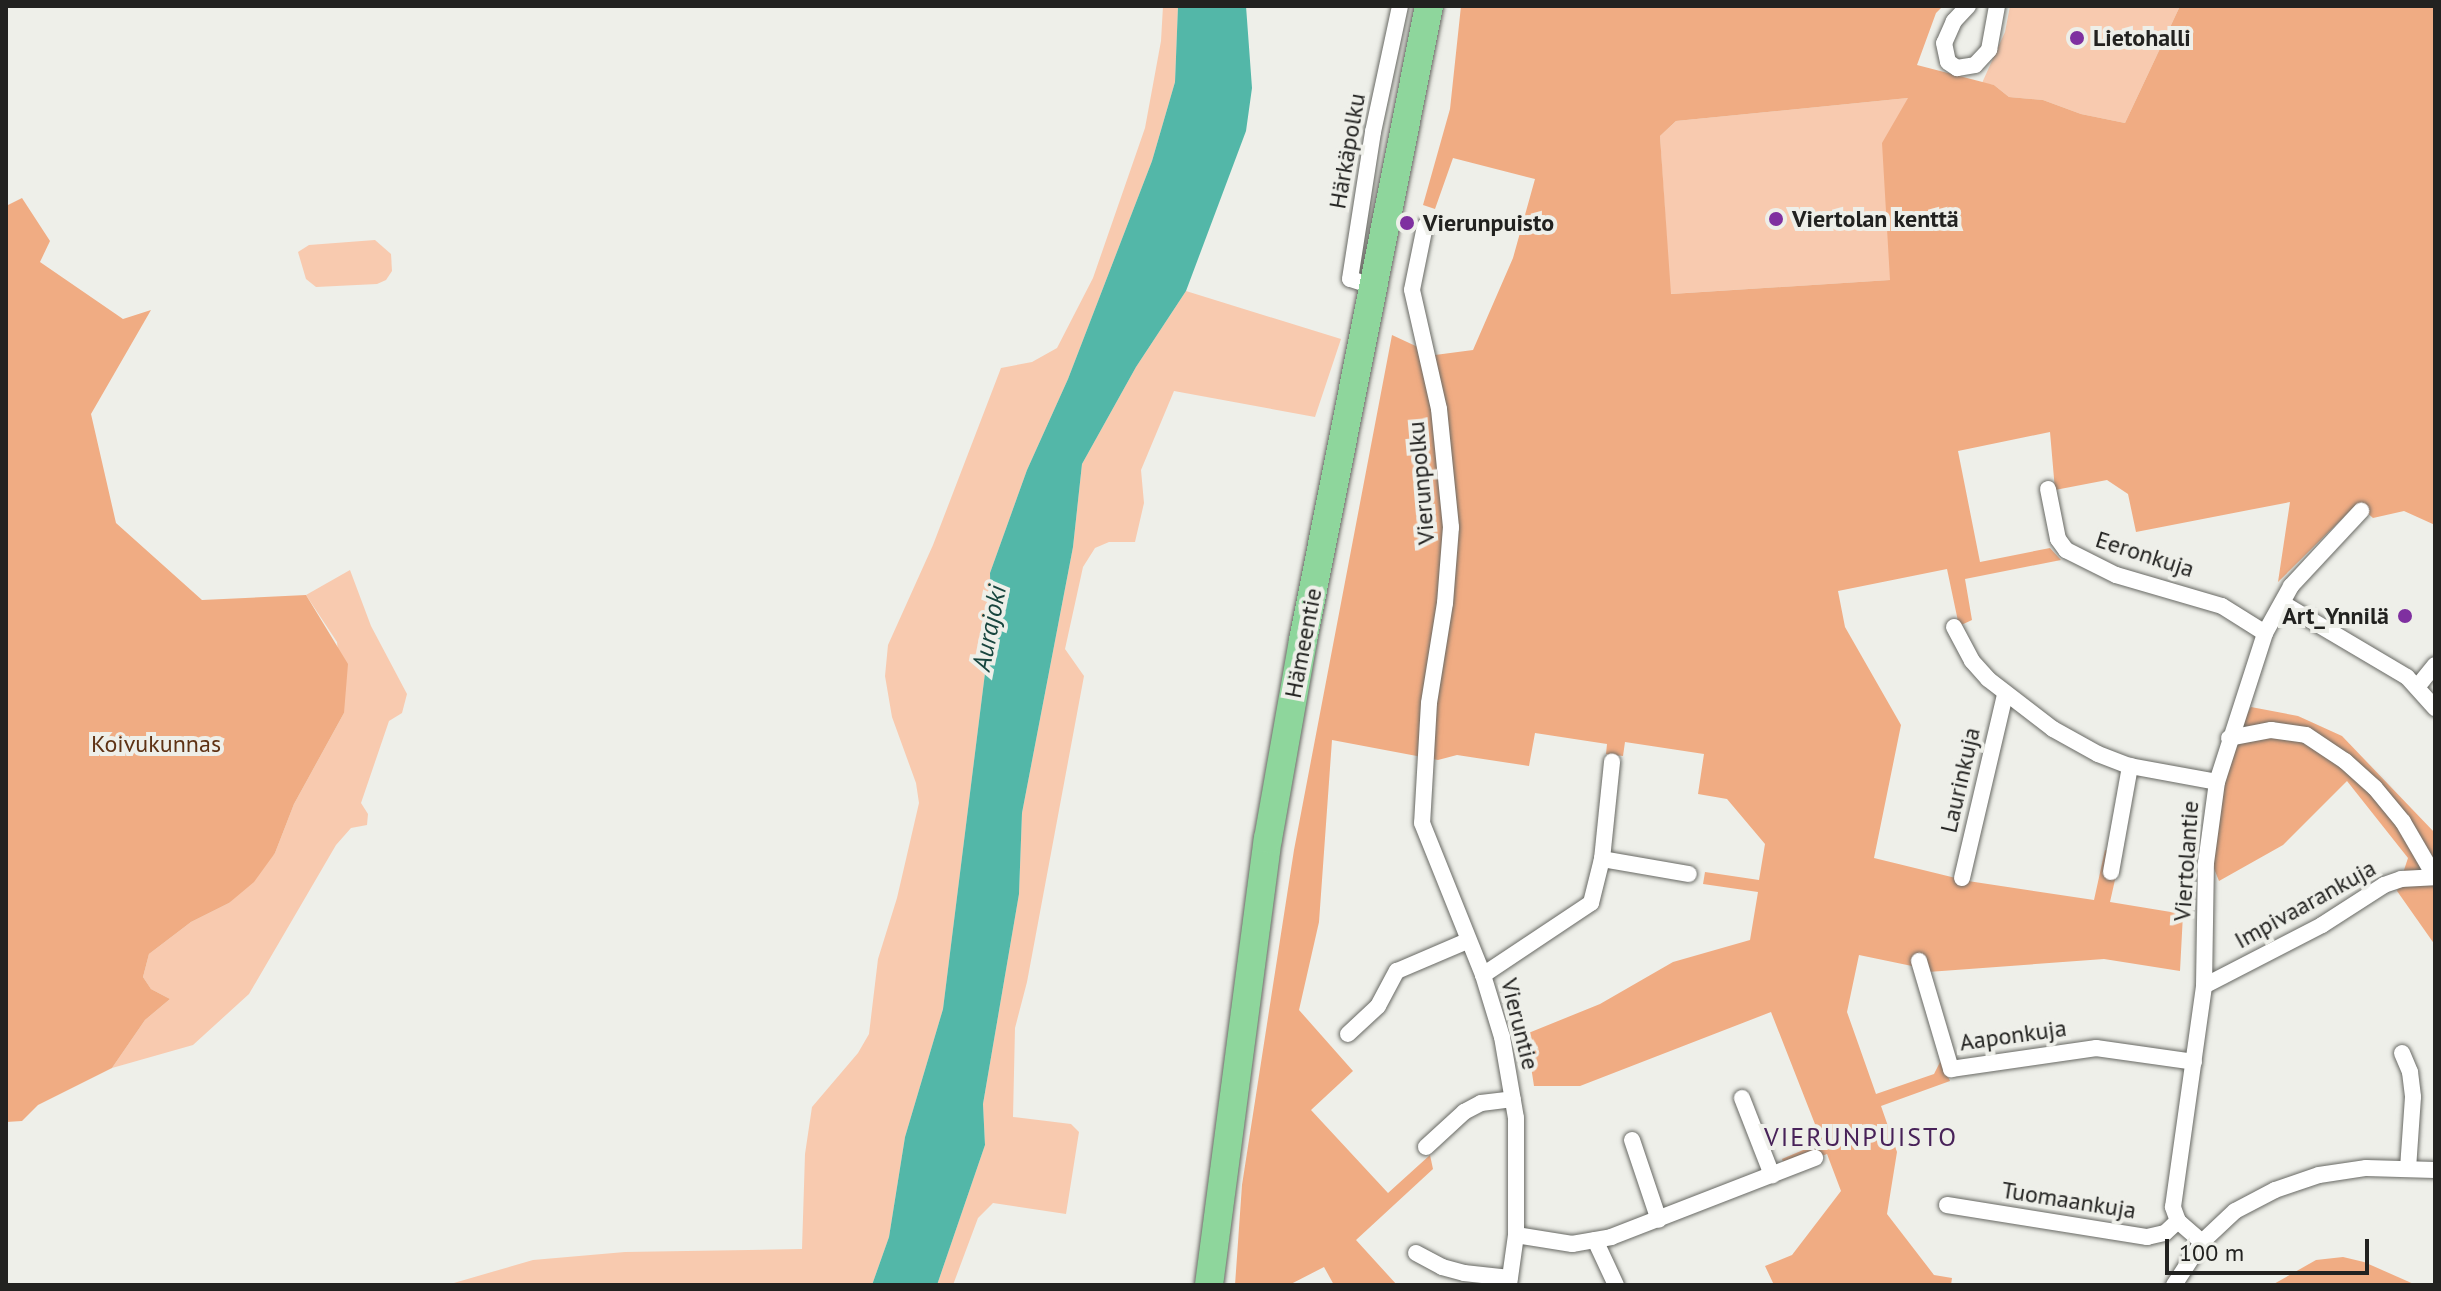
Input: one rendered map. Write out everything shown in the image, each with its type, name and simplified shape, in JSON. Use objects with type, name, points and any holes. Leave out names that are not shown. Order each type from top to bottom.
[{"type":"highway","name":"Hämeentie","points":[[1209,1285],[1268,839],[1303,640],[1429,6]]},
{"type":"street","name":"Härkäpolku","points":[[1375,287],[1350,279],[1373,132],[1400,6]]},
{"type":"street","points":[[1968,6],[1954,21],[1944,43],[1944,53],[1953,67],[1966,69],[1983,59],[1994,37],[1997,6]]},
{"type":"street","name":"Vierunpolku","points":[[1425,226],[1412,290],[1439,409],[1451,527],[1449,574],[1429,703],[1426,787]]},
{"type":"street","name":"Eeronkuja","points":[[2048,489],[2058,539],[2066,550],[2116,575],[2222,606],[2265,633]]},
{"type":"street","name":"Viertolantie","points":[[2178,1221],[2173,1207],[2204,986],[2206,863],[2217,782],[2265,633],[2311,561],[2361,511]]},
{"type":"street","points":[[2282,603],[2418,686],[2435,708]]},
{"type":"street","points":[[1954,627],[1972,661],[2005,694],[2053,729],[2098,754],[2130,766],[2217,782]]},
{"type":"street","points":[[2418,686],[2435,665]]},
{"type":"street","name":"Laurinkuja","points":[[1962,878],[2005,694]]},
{"type":"street","points":[[2229,738],[2271,730],[2306,735],[2345,761],[2375,788],[2403,822],[2434,877]]},
{"type":"street","points":[[1483,975],[1591,903],[1602,859],[1612,762]]},
{"type":"street","points":[[2111,872],[2130,766]]},
{"type":"street","name":"Vieruntie","points":[[1426,787],[1422,823],[1483,975],[1502,1037],[1513,1099],[1516,1235],[1510,1282]]},
{"type":"street","points":[[1602,859],[1689,874]]},
{"type":"street","name":"Impivaarankuja","points":[[2204,986],[2310,931],[2384,885],[2401,879],[2434,877]]},
{"type":"street","points":[[1348,1034],[1378,1006],[1397,971],[1467,941]]},
{"type":"street","name":"Aaponkuja","points":[[1919,961],[1951,1069],[2096,1048],[2194,1062]]},
{"type":"street","points":[[2402,1053],[2410,1072],[2413,1097],[2408,1168]]},
{"type":"street","points":[[1742,1098],[1772,1175]]},
{"type":"street","points":[[1426,1147],[1472,1108],[1513,1099]]},
{"type":"street","points":[[1632,1140],[1659,1220]]},
{"type":"street","points":[[1516,1235],[1572,1244],[1595,1240],[1659,1220],[1815,1158]]},
{"type":"street","points":[[2174,1285],[2202,1242],[2235,1211],[2275,1190],[2319,1175],[2366,1168],[2435,1170]]},
{"type":"street","name":"Tuomaankuja","points":[[1947,1205],[2147,1237],[2165,1233],[2178,1221]]},
{"type":"street","points":[[2178,1221],[2202,1242]]},
{"type":"street","points":[[1595,1240],[1616,1285]]},
{"type":"street","points":[[1416,1253],[1442,1267],[1510,1282]]},
{"type":"shaded area","points":[[1163,6],[1178,6],[1175,82],[1152,161],[1068,379],[1027,470],[990,573],[991,625],[943,1009],[905,1137],[889,1237],[872,1285],[447,1285],[533,1260],[625,1252],[802,1249],[805,1154],[812,1107],[858,1053],[869,1034],[878,959],[897,898],[919,803],[916,783],[892,717],[885,676],[888,645],[933,545],[1001,368],[1032,362],[1057,348],[1093,278],[1145,128],[1161,41]]},
{"type":"shaded area","points":[[2010,6],[2180,6],[2125,123],[2081,114],[2043,100],[2009,97],[1994,85],[1982,83],[2005,32]]},
{"type":"shaded area","name":"Viertolan kenttä","points":[[1908,98],[1890,280],[1670,294],[1660,136],[1676,121]]},
{"type":"shaded area","points":[[375,240],[391,254],[392,271],[386,280],[377,284],[316,287],[306,279],[298,252],[309,245]]},
{"type":"shaded area","points":[[1186,291],[1341,339],[1315,417],[1174,391],[1141,470],[1144,503],[1135,542],[1109,542],[1095,548],[1083,567],[1065,649],[1084,676],[1027,982],[1015,1028],[1013,1117],[1071,1124],[1079,1132],[1066,1214],[993,1203],[978,1218],[953,1285],[937,1285],[985,1145],[983,1104],[1019,894],[1022,813],[1073,547],[1082,464],[1136,367]]},
{"type":"shaded area","points":[[350,570],[371,626],[407,694],[402,713],[389,721],[361,803],[368,814],[367,825],[351,828],[336,845],[249,994],[193,1045],[112,1068],[145,1020],[170,999],[151,989],[143,977],[149,954],[191,922],[229,903],[275,853],[294,804],[344,713],[337,642],[306,595]]},
{"type":"green space","points":[[1461,6],[1943,6],[1936,13],[1917,65],[1994,85],[2009,97],[2043,100],[2081,114],[2125,123],[2180,6],[2435,6],[2435,525],[2404,511],[2373,518],[2357,504],[2278,582],[2290,502],[2136,532],[2128,494],[2107,480],[2055,490],[2050,432],[1958,451],[1980,562],[2050,548],[2061,560],[1965,579],[1972,620],[1959,626],[1947,569],[1838,591],[1845,627],[1901,725],[1874,858],[1968,881],[2094,900],[2105,850],[2121,853],[2110,902],[2183,914],[2180,971],[2104,959],[1928,972],[1922,994],[1912,966],[1859,955],[1847,1012],[1876,1094],[1934,1074],[1941,1060],[1950,1081],[1881,1106],[1897,1152],[1887,1214],[1934,1275],[1952,1278],[1951,1285],[1774,1285],[1765,1266],[1792,1255],[1841,1191],[1827,1154],[1786,1170],[1782,1159],[1822,1142],[1771,1012],[1580,1086],[1534,1086],[1526,1034],[1600,1004],[1673,962],[1750,940],[1758,892],[1703,884],[1705,872],[1759,880],[1765,844],[1727,799],[1698,794],[1704,754],[1625,742],[1623,756],[1606,754],[1607,744],[1535,733],[1529,766],[1457,755],[1438,760],[1332,740],[1319,922],[1299,1010],[1353,1071],[1311,1110],[1388,1193],[1430,1155],[1433,1169],[1356,1240],[1397,1285],[1334,1285],[1324,1267],[1289,1285],[1235,1285],[1242,1185],[1294,850],[1392,335],[1435,355],[1473,350],[1513,258],[1535,179],[1453,158],[1435,209],[1423,205],[1450,109]],"holes":[[[1908,98],[1882,143],[1890,280],[1671,294],[1660,136],[1676,121]]]},
{"type":"green space","name":"Koivukunnas","points":[[22,198],[50,241],[40,262],[123,319],[151,310],[91,414],[116,523],[202,600],[306,595],[348,664],[344,713],[294,804],[275,853],[254,882],[229,903],[191,922],[149,954],[143,977],[151,989],[170,999],[145,1020],[112,1068],[38,1105],[22,1121],[6,1122],[6,206]]},
{"type":"green space","points":[[2251,707],[2298,716],[2342,736],[2435,833],[2435,945],[2397,891],[2408,858],[2347,781],[2283,845],[2219,881],[2213,866],[2222,796],[2239,728]]},
{"type":"green space","points":[[2343,1257],[2364,1262],[2416,1285],[2272,1285],[2316,1260]]},
{"type":"water","points":[[1178,6],[1246,6],[1252,88],[1246,131],[1186,291],[1136,367],[1082,464],[1073,547],[1022,813],[1019,894],[983,1104],[985,1145],[937,1285],[872,1285],[889,1237],[905,1137],[943,1009],[991,625],[990,573],[1027,470],[1068,379],[1152,161],[1175,82]]},
{"type":"place","name":"Lietohalli","points":[[2077,38]]},
{"type":"place","name":"Viertolan kenttä","points":[[1776,219]]},
{"type":"place","name":"Vierunpuisto","points":[[1407,223]]},
{"type":"place","name":"Art_Ynnilä","points":[[2405,616]]},
{"type":"district","name":"VIERUNPUISTO","points":[[1861,1137]]},
{"type":"water label","name":"Aurajoki","points":[[989,628]]}]
